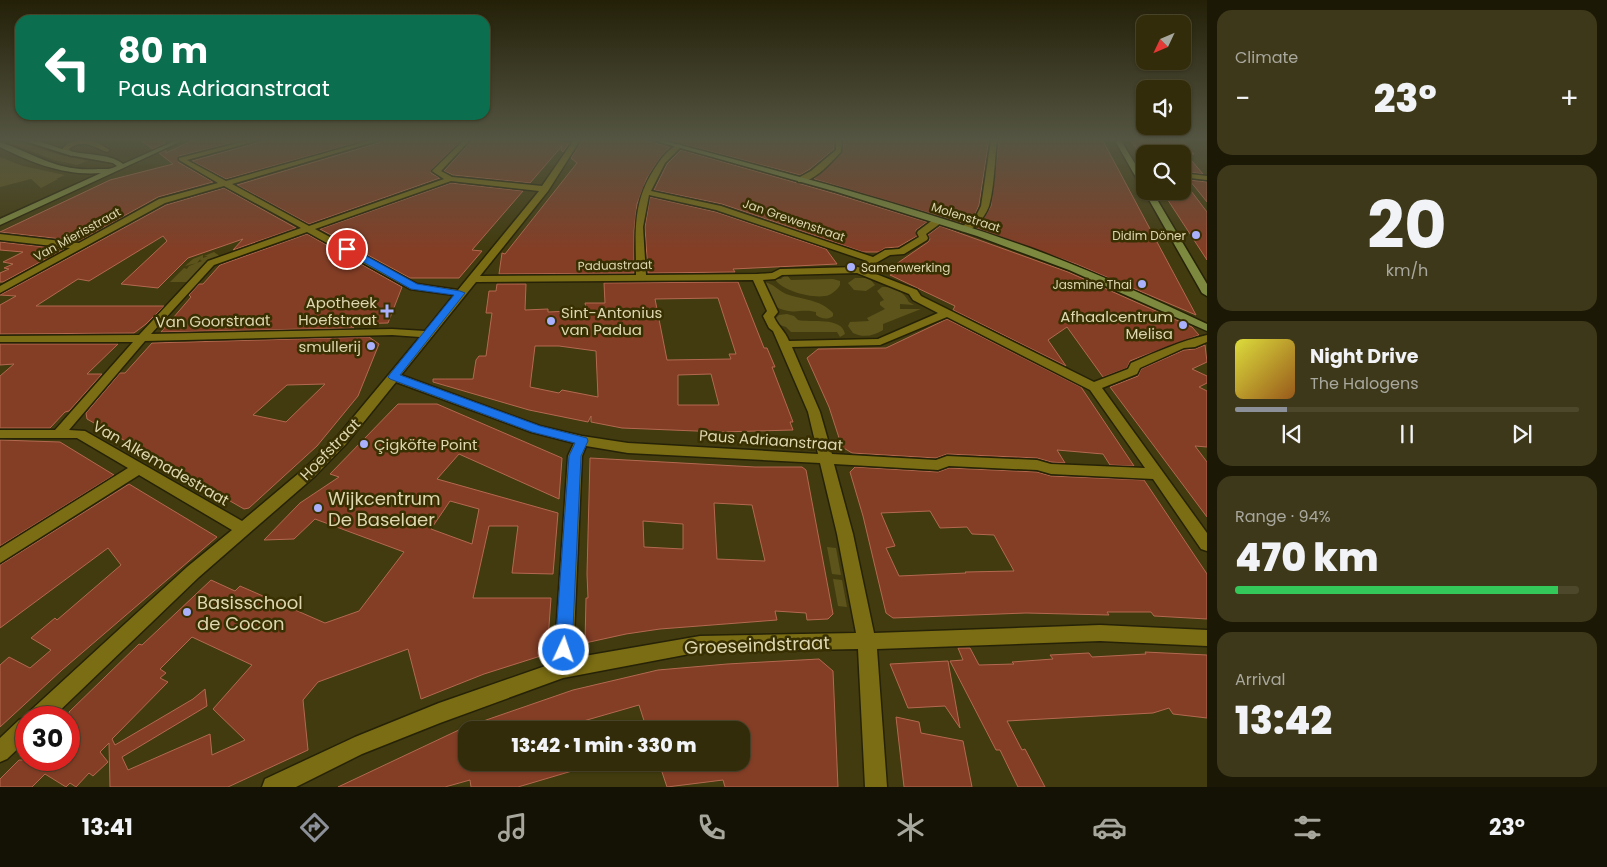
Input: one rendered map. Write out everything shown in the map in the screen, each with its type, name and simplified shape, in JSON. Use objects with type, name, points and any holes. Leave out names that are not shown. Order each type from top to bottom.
[{"type":"street","points":[[0,215],[86,176]]},
{"type":"street","points":[[0,222],[97,176]]},
{"type":"street","points":[[210,176],[414,287],[460,293]]},
{"type":"street","name":"Van Mierisstraat","points":[[0,290],[162,200],[249,176]]},
{"type":"street","points":[[445,176],[450,179]]},
{"type":"street","name":"Hoefstraat","points":[[49,706],[193,572],[310,472],[341,441],[545,189],[553,176]]},
{"type":"street","points":[[641,277],[639,225],[647,192],[654,176]]},
{"type":"street","name":"Molenstraat","points":[[786,176],[964,229],[1072,268],[1207,328]]},
{"type":"street","points":[[801,180],[809,176]]},
{"type":"street","points":[[964,229],[978,218],[984,206],[988,176]]},
{"type":"street","points":[[1191,176],[1207,178]]},
{"type":"street","points":[[59,433],[211,263],[450,179],[545,189]]},
{"type":"street","name":"Jan Grewenstraat","points":[[647,192],[718,208],[873,260]]},
{"type":"street","points":[[1153,200],[1207,292]]},
{"type":"street","points":[[858,270],[888,252],[901,252],[924,238],[921,233],[937,223],[937,221]]},
{"type":"street","points":[[0,237],[80,246]]},
{"type":"street","points":[[858,270],[913,292],[916,298],[1094,387],[1103,397],[1207,545]]},
{"type":"street","name":"Paduastraat","points":[[472,279],[757,277],[775,276],[780,272],[858,270]]},
{"type":"street","points":[[757,277],[774,312],[768,316],[773,326],[778,329],[814,412],[844,534],[867,641],[876,787]]},
{"type":"street","points":[[785,344],[880,342],[947,313]]},
{"type":"street","name":"Van Goorstraat","points":[[0,338],[63,340],[392,332],[427,334]]},
{"type":"street","points":[[1094,387],[1133,371],[1135,366],[1182,345],[1191,345],[1207,338]]},
{"type":"street","name":"Paus Adriaanstraat","points":[[394,377],[536,429],[582,441],[628,448],[938,465],[946,461],[1038,465],[1052,469],[1157,474]]},
{"type":"street","name":"Van Alkemadestraat","points":[[0,434],[80,434],[243,529]]},
{"type":"street","points":[[563,669],[575,456],[582,441]]},
{"type":"street","points":[[0,556],[138,469]]},
{"type":"street","name":"Groeseindstraat","points":[[273,787],[355,747],[439,713],[563,669],[700,644],[867,641],[1100,632],[1207,638]]},
{"type":"street","points":[[0,752],[15,738]]},
{"type":"shaded area","points":[[0,176],[63,176],[41,188],[31,179],[0,187]]},
{"type":"shaded area","points":[[214,252],[221,257],[205,264],[188,282],[170,282],[184,268],[187,269],[196,263],[185,266],[193,259],[203,255],[203,258]]},
{"type":"shaded area","points":[[786,274],[791,280],[833,279],[840,281],[840,285],[829,295],[808,295],[791,291],[775,279],[781,279]]},
{"type":"shaded area","points":[[855,278],[869,278],[875,285],[866,291],[854,290],[848,283]]},
{"type":"shaded area","points":[[765,282],[786,294],[823,305],[833,313],[833,316],[824,318],[816,315],[816,312],[788,311],[776,307]]},
{"type":"shaded area","points":[[882,287],[891,287],[898,290],[914,305],[900,304],[900,309],[921,309],[883,324],[883,330],[876,334],[865,336],[853,333],[848,326],[850,322],[869,321],[867,318],[885,309],[880,305],[880,302],[884,300],[877,291]]},
{"type":"shaded area","points":[[787,314],[803,321],[832,322],[843,328],[845,334],[840,337],[837,332],[791,332],[786,327],[777,324],[775,319],[779,315]]},
{"type":"shaded area","points":[[827,547],[836,548],[841,575],[832,574]]},
{"type":"shaded area","points":[[833,579],[842,580],[847,607],[838,606]]},
{"type":"building","points":[[127,176],[202,176],[213,182],[158,197],[79,241],[0,232],[110,180]]},
{"type":"building","points":[[220,176],[238,176],[226,179]]},
{"type":"building","points":[[268,176],[436,176],[440,178],[309,224],[237,185]]},
{"type":"building","points":[[460,176],[536,176],[530,183]]},
{"type":"building","points":[[567,176],[648,176],[637,204],[634,231],[634,273],[499,274],[502,253],[505,254]]},
{"type":"building","points":[[661,176],[772,176],[927,222],[916,230],[917,236],[898,247],[885,248],[879,252],[863,252],[722,204],[654,190]]},
{"type":"building","points":[[818,176],[983,176],[979,205],[974,217],[963,223],[814,179]]},
{"type":"building","points":[[995,176],[1122,176],[1196,315],[1076,264],[976,228],[991,206]]},
{"type":"building","points":[[1191,180],[1207,182],[1207,202]]},
{"type":"building","points":[[451,183],[523,191],[472,250],[482,251],[459,278],[410,278],[320,229]]},
{"type":"building","points":[[224,188],[296,228],[233,250],[243,239],[188,258],[158,288],[121,284],[167,241],[163,236],[89,281],[78,279],[36,306],[164,306],[134,333],[0,334],[0,305],[16,296],[0,295],[166,205]]},
{"type":"building","points":[[1191,191],[1207,212],[1207,260],[1168,200],[1191,200]]},
{"type":"building","points":[[650,197],[716,212],[826,249],[837,264],[733,269],[735,272],[648,273],[645,227]]},
{"type":"building","points":[[940,226],[1068,272],[1192,327],[1199,335],[1130,361],[1127,368],[1103,377],[1067,327],[1048,340],[1066,366],[953,310],[955,306],[890,275],[893,274],[886,271],[928,242],[930,239],[928,235]]},
{"type":"building","points":[[307,234],[402,287],[388,323],[348,324],[354,328],[161,332],[191,297],[189,295],[199,284],[203,284],[220,265]]},
{"type":"building","points":[[0,242],[64,249],[0,282],[0,273],[9,269],[4,268],[13,264],[3,262],[23,252],[0,250]]},
{"type":"building","points":[[738,282],[764,348],[767,348],[775,367],[772,367],[793,422],[790,422],[793,430],[721,432],[622,428],[591,422],[591,416],[588,422],[529,410],[433,382],[433,379],[473,379],[476,360],[479,356],[486,356],[492,313],[486,313],[489,291],[496,291],[497,284],[526,284],[525,310],[548,309],[548,312],[586,308],[585,303],[605,303],[604,283]],"holes":[[[718,298],[736,354],[729,354],[731,359],[667,360],[655,299]],[[535,346],[559,346],[596,351],[598,397],[562,390],[559,393],[530,387]],[[711,374],[719,405],[678,405],[678,375]]]},
{"type":"building","points":[[947,319],[1081,387],[1134,466],[1110,465],[1103,454],[1057,450],[1065,463],[1037,458],[947,454],[936,458],[852,453],[842,447],[829,407],[807,358],[818,349],[886,348]]},
{"type":"building","points":[[369,337],[379,344],[358,396],[317,446],[249,508],[244,509],[87,419],[86,413],[120,373],[125,373],[152,343]],"holes":[[[325,384],[286,422],[253,415],[287,385]]]},
{"type":"building","points":[[0,344],[118,344],[87,374],[102,374],[69,411],[65,412],[50,428],[0,428],[0,376],[14,364],[0,365]]},
{"type":"building","points":[[1205,345],[1207,362],[1192,369],[1207,376],[1207,383],[1199,387],[1207,391],[1207,447],[1195,446],[1207,462],[1207,517],[1110,387],[1138,376],[1141,369],[1184,350],[1195,349]]},
{"type":"building","points":[[398,404],[437,404],[562,458],[559,499],[459,454],[437,479],[558,513],[553,574],[512,573],[518,526],[489,526],[473,598],[551,598],[547,654],[484,674],[421,699],[408,649],[318,682],[303,700],[308,750],[228,787],[110,787],[109,743],[100,752],[108,762],[93,776],[89,773],[76,787],[70,783],[66,787],[45,774],[32,787],[0,787],[0,779],[15,764],[15,771],[80,771],[80,706],[75,706],[139,644],[142,645],[211,580],[235,591],[240,586],[325,623],[359,611],[404,552],[315,519],[294,539],[264,540],[300,503],[339,477],[330,474]],"holes":[[[450,501],[479,509],[472,544],[431,529]],[[192,637],[252,665],[213,709],[245,740],[212,755],[210,734],[128,770],[122,757],[207,706],[205,689],[193,699],[115,745],[112,739],[168,682],[160,678],[166,673],[160,669]]]},
{"type":"building","points":[[0,440],[60,442],[114,475],[0,546]]},
{"type":"building","points":[[590,458],[755,467],[802,467],[806,470],[833,614],[828,619],[807,620],[806,613],[775,611],[777,620],[660,629],[585,643],[586,598],[588,598]],"holes":[[[714,503],[752,505],[765,561],[717,559]],[[643,521],[683,524],[683,549],[644,547]]]},
{"type":"building","points":[[855,467],[938,472],[949,468],[1037,472],[1051,476],[1144,480],[1207,574],[1207,619],[1154,616],[1151,612],[1107,612],[1109,615],[1026,613],[893,618],[886,613],[863,516],[850,472]],"holes":[[[930,511],[940,528],[967,527],[972,534],[994,535],[1014,571],[899,576],[886,548],[895,546],[881,513]]]},
{"type":"building","points":[[129,484],[217,537],[23,706],[15,706],[15,713],[0,727],[0,665],[9,657],[30,668],[51,650],[31,638],[55,618],[57,620],[121,565],[108,548],[0,628],[0,565]]},
{"type":"building","points":[[958,648],[970,648],[979,665],[1014,664],[1012,662],[1053,659],[1050,655],[1089,653],[1092,657],[1146,654],[1145,652],[1207,655],[1207,718],[1173,714],[1169,708],[1153,713],[1007,721],[1022,750],[1025,749],[1045,787],[1018,787],[1000,750],[996,750],[950,661],[963,660]]},
{"type":"building","points":[[819,659],[833,671],[838,787],[725,787],[723,780],[667,787],[662,771],[750,771],[750,721],[644,721],[639,705],[583,721],[483,721],[573,690],[658,670]]},
{"type":"building","points":[[948,661],[960,728],[945,706],[908,708],[890,664]]},
{"type":"building","points":[[896,717],[919,722],[921,733],[963,741],[972,787],[904,787]]},
{"type":"building","points":[[458,730],[458,771],[572,771],[518,787],[471,787],[470,780],[445,787],[338,787]]},
{"type":"place","name":"Didim Döner","points":[[1196,235]]},
{"type":"place","name":"Samenwerking","points":[[851,267]]},
{"type":"place","name":"Jasmine Thai","points":[[1142,284]]},
{"type":"place","name":"Apotheek Hoefstraat","points":[[387,311]]},
{"type":"place","name":"Sint-Antonius van Padua","points":[[551,321]]},
{"type":"place","name":"Afhaalcentrum Melisa","points":[[1183,325]]},
{"type":"place","name":"smullerij","points":[[371,346]]},
{"type":"place","name":"Çigköfte Point","points":[[364,444]]},
{"type":"place","name":"Wijkcentrum De Baselaer","points":[[318,508]]},
{"type":"place","name":"Basisschool de Cocon","points":[[187,612]]},
{"type":"route","points":[[347,249],[414,287],[460,293],[394,377],[536,429],[582,441],[575,456],[564,650]]}]
